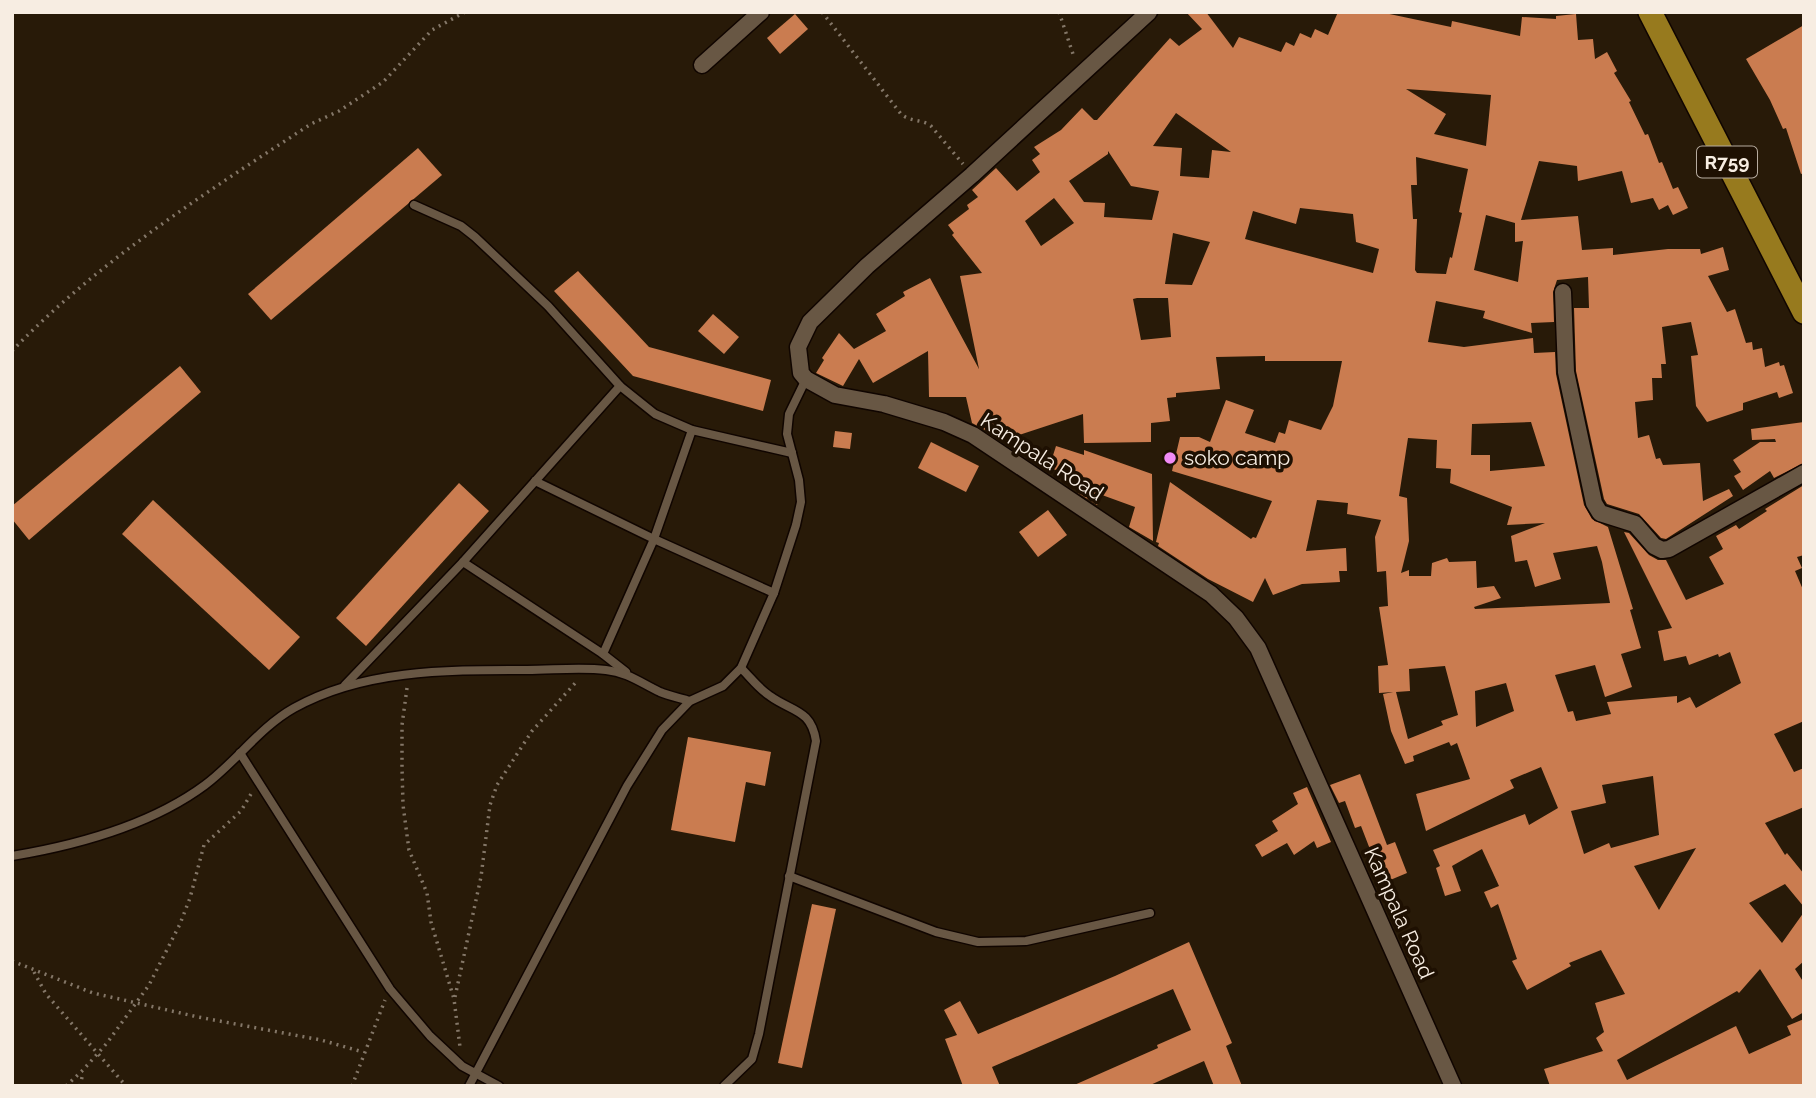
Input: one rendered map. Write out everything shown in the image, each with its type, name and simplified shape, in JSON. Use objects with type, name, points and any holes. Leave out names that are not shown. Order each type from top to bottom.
[{"type":"main road","name":"R759","points":[[1650,12],[1804,312]]},
{"type":"street","points":[[702,65],[761,12]]},
{"type":"street","points":[[806,379],[802,373],[798,346],[810,322],[867,266],[1081,77],[1149,12]]},
{"type":"street","points":[[1563,292],[1566,372],[1588,484],[1600,513],[1635,524],[1654,546],[1662,550],[1669,549],[1804,473]]},
{"type":"street","name":"Kampala Road","points":[[806,379],[835,395],[884,404],[932,418],[973,435],[1211,594],[1236,618],[1258,648],[1452,1086]]},
{"type":"lane","points":[[414,205],[461,226],[475,237],[548,306],[620,386],[655,414],[692,430],[792,453]]},
{"type":"lane","points":[[468,1086],[627,786],[662,730],[691,701],[723,686],[741,668],[774,593],[796,525],[801,502],[799,480],[787,434],[789,414],[806,379]]},
{"type":"lane","points":[[345,686],[463,562],[620,386]]},
{"type":"lane","points":[[603,654],[654,539],[692,430]]},
{"type":"lane","points":[[535,481],[774,593]]},
{"type":"lane","points":[[463,562],[629,674],[661,692],[691,701]]},
{"type":"lane","points":[[724,1086],[752,1059],[816,741],[814,729],[807,717],[770,696],[741,668]]},
{"type":"lane","points":[[12,856],[68,845],[145,819],[204,786],[291,710],[323,693],[345,686],[409,674],[494,670],[588,669],[629,674]]},
{"type":"lane","points":[[240,753],[390,989],[430,1036],[462,1066],[499,1086]]},
{"type":"lane","points":[[789,876],[936,932],[978,942],[1026,941],[1150,913]]},
{"type":"path","points":[[12,351],[68,299],[149,234],[311,124],[339,111],[383,82],[432,30],[465,12]]},
{"type":"path","points":[[822,12],[901,114],[909,120],[931,126],[972,175]]},
{"type":"path","points":[[1059,12],[1081,77]]},
{"type":"path","points":[[454,999],[481,877],[490,805],[498,785],[532,731],[588,669]]},
{"type":"path","points":[[409,674],[402,725],[403,805],[410,850],[427,893],[431,922],[454,999],[462,1066]]},
{"type":"path","points":[[66,1086],[97,1054],[138,1003],[160,967],[180,924],[204,845],[241,811],[250,798],[256,779]]},
{"type":"path","points":[[12,961],[93,993],[363,1052]]},
{"type":"path","points":[[33,970],[46,994],[126,1086]]},
{"type":"path","points":[[352,1086],[363,1052],[390,989]]},
{"type":"path","points":[[80,1086],[83,1070]]},
{"type":"building","points":[[1186,12],[1206,12],[1233,48],[1239,37],[1281,52],[1286,42],[1294,46],[1300,33],[1311,38],[1315,29],[1328,35],[1338,12],[1380,12],[1451,27],[1452,21],[1520,36],[1522,17],[1556,19],[1556,16],[1576,14],[1578,40],[1593,39],[1595,59],[1607,52],[1617,71],[1614,73],[1631,101],[1629,102],[1645,135],[1648,134],[1659,163],[1662,162],[1673,189],[1678,187],[1688,208],[1673,215],[1668,205],[1659,210],[1653,198],[1631,203],[1622,171],[1578,181],[1577,166],[1539,161],[1521,220],[1578,216],[1582,250],[1613,248],[1613,255],[1668,249],[1700,249],[1701,254],[1723,247],[1729,270],[1708,276],[1727,312],[1735,309],[1746,343],[1752,342],[1753,350],[1762,348],[1765,367],[1779,362],[1780,366],[1784,365],[1793,393],[1779,398],[1777,392],[1743,403],[1743,410],[1707,422],[1696,406],[1691,356],[1698,355],[1691,322],[1662,327],[1666,364],[1661,364],[1662,378],[1652,378],[1653,400],[1635,402],[1638,438],[1649,435],[1656,459],[1660,458],[1663,465],[1700,463],[1703,501],[1729,489],[1733,496],[1666,539],[1661,538],[1639,514],[1607,504],[1604,499],[1576,371],[1574,308],[1589,308],[1588,277],[1557,280],[1553,292],[1554,322],[1531,323],[1532,333],[1483,318],[1485,311],[1436,301],[1428,342],[1464,347],[1533,338],[1534,353],[1555,352],[1556,374],[1584,505],[1592,519],[1608,527],[1633,609],[1630,610],[1641,648],[1621,654],[1632,687],[1605,697],[1595,665],[1555,675],[1568,712],[1573,711],[1576,721],[1611,714],[1607,702],[1677,696],[1677,703],[1690,697],[1696,708],[1741,683],[1730,652],[1689,665],[1686,656],[1664,661],[1658,631],[1672,628],[1624,532],[1629,533],[1649,555],[1658,560],[1666,560],[1686,600],[1724,584],[1709,557],[1723,549],[1716,536],[1736,525],[1739,529],[1804,485],[1804,555],[1797,557],[1802,568],[1795,571],[1804,592],[1804,721],[1774,734],[1794,772],[1804,768],[1804,807],[1765,823],[1785,855],[1787,853],[1804,874],[1804,907],[1785,884],[1749,903],[1782,943],[1804,912],[1804,961],[1795,969],[1804,983],[1804,1012],[1792,1019],[1760,969],[1739,993],[1737,991],[1617,1060],[1627,1080],[1736,1026],[1749,1054],[1791,1035],[1787,1026],[1804,1019],[1804,1086],[1550,1086],[1544,1069],[1603,1051],[1596,1038],[1604,1032],[1595,1003],[1625,994],[1601,950],[1569,963],[1571,966],[1527,990],[1512,961],[1517,959],[1498,904],[1491,908],[1484,892],[1499,886],[1482,849],[1452,866],[1461,891],[1445,896],[1436,868],[1440,866],[1433,850],[1525,814],[1529,825],[1558,808],[1541,767],[1510,780],[1514,788],[1426,831],[1416,794],[1470,779],[1457,743],[1451,746],[1449,742],[1413,756],[1414,761],[1405,764],[1391,731],[1383,694],[1393,692],[1379,693],[1378,666],[1388,665],[1379,607],[1388,606],[1386,571],[1377,572],[1375,537],[1381,520],[1347,514],[1348,503],[1317,500],[1306,551],[1346,548],[1347,571],[1339,571],[1340,582],[1302,584],[1273,595],[1265,578],[1253,602],[1208,579],[1158,546],[1159,543],[1156,542],[1170,482],[1251,539],[1256,538],[1272,501],[1172,471],[1180,437],[1199,437],[1210,442],[1226,400],[1254,410],[1245,433],[1275,443],[1279,432],[1285,434],[1289,420],[1321,430],[1333,406],[1342,361],[1265,361],[1265,356],[1216,357],[1220,389],[1176,393],[1176,397],[1167,398],[1170,421],[1151,423],[1151,442],[1084,443],[1083,414],[1010,438],[1007,429],[987,431],[972,423],[966,397],[929,397],[928,351],[873,383],[859,359],[843,386],[816,373],[824,360],[822,358],[839,333],[854,349],[886,331],[876,314],[905,296],[903,292],[930,278],[979,369],[960,276],[982,273],[952,235],[954,233],[948,225],[969,209],[967,205],[978,197],[972,190],[996,168],[1017,191],[1040,172],[1032,160],[1040,154],[1034,147],[1061,130],[1082,108],[1097,120],[1170,38],[1179,46],[1202,29]],"holes":[[[1406,89],[1491,95],[1486,146],[1434,134],[1446,114]],[[1176,113],[1231,152],[1212,150],[1209,178],[1180,176],[1182,148],[1153,146]],[[1108,151],[1131,186],[1159,191],[1152,220],[1104,217],[1105,203],[1084,202],[1069,181],[1108,154]],[[1416,157],[1468,169],[1459,212],[1462,213],[1446,274],[1417,273],[1415,270],[1417,219],[1413,219],[1411,185],[1417,185]],[[1054,198],[1074,223],[1041,246],[1025,221]],[[1300,208],[1353,214],[1356,242],[1379,249],[1373,273],[1245,239],[1253,211],[1296,224]],[[1486,215],[1515,223],[1515,242],[1523,241],[1518,282],[1474,270]],[[1173,233],[1210,242],[1192,285],[1165,284]],[[1168,298],[1171,337],[1141,340],[1133,299]],[[1531,422],[1545,466],[1490,471],[1490,455],[1471,455],[1472,424]],[[1408,438],[1437,440],[1436,468],[1451,469],[1450,483],[1512,507],[1507,525],[1545,523],[1511,536],[1515,562],[1527,560],[1535,587],[1561,579],[1553,553],[1597,546],[1610,603],[1475,609],[1474,607],[1501,598],[1494,586],[1477,588],[1476,561],[1449,562],[1447,558],[1432,563],[1431,576],[1409,576],[1409,570],[1401,573],[1409,541],[1407,498],[1399,496]],[[1445,666],[1458,715],[1441,721],[1443,725],[1408,739],[1396,692],[1410,691],[1409,669]],[[1506,683],[1514,711],[1476,727],[1475,691]],[[1653,776],[1659,835],[1611,848],[1609,843],[1584,854],[1571,811],[1606,803],[1602,785]],[[1696,848],[1659,910],[1634,866]]]},
{"type":"building","points":[[795,14],[808,29],[780,54],[767,38]]},
{"type":"building","points":[[1804,25],[1804,173],[1801,174],[1786,128],[1783,129],[1746,59]]},
{"type":"building","points":[[418,148],[442,175],[271,320],[248,294]]},
{"type":"building","points":[[578,271],[649,347],[771,380],[763,411],[633,376],[554,291]]},
{"type":"building","points":[[713,314],[739,337],[724,354],[698,331]]},
{"type":"building","points":[[180,366],[201,392],[29,540],[12,519],[12,506]]},
{"type":"building","points":[[1804,422],[1804,463],[1774,478],[1770,471],[1743,490],[1734,476],[1741,472],[1733,460],[1760,442],[1776,442],[1775,439],[1752,440],[1751,429]]},
{"type":"building","points":[[835,431],[852,433],[850,449],[833,447]]},
{"type":"building","points":[[931,442],[979,466],[966,492],[918,468]]},
{"type":"building","points":[[1056,446],[1084,455],[1084,450],[1152,474],[1153,541],[1129,527],[1135,507],[1102,495],[1097,505],[1078,493],[1085,478],[1049,468]]},
{"type":"building","points":[[459,483],[489,511],[366,646],[336,618]]},
{"type":"building","points":[[153,500],[300,637],[269,670],[122,534]]},
{"type":"building","points":[[1048,510],[1067,535],[1038,557],[1019,532]]},
{"type":"building","points":[[688,737],[771,752],[765,786],[746,782],[735,842],[671,830]]},
{"type":"building","points":[[1360,774],[1387,845],[1395,842],[1407,873],[1383,883],[1361,826],[1355,828],[1345,801],[1339,803],[1330,785]]},
{"type":"building","points":[[1307,787],[1331,842],[1317,848],[1314,841],[1294,855],[1287,843],[1262,857],[1255,845],[1278,831],[1272,821],[1298,804],[1293,793]]},
{"type":"building","points":[[812,904],[836,909],[802,1068],[778,1063]]},
{"type":"building","points":[[1189,942],[1232,1043],[1226,1046],[1242,1086],[1214,1086],[1204,1061],[1148,1086],[1072,1086],[1158,1048],[1157,1045],[1191,1030],[1173,989],[992,1067],[1000,1086],[963,1086],[945,1039],[957,1035],[944,1010],[960,1001],[978,1034]]},
{"type":"place","name":"soko camp","points":[[1170,458]]}]
